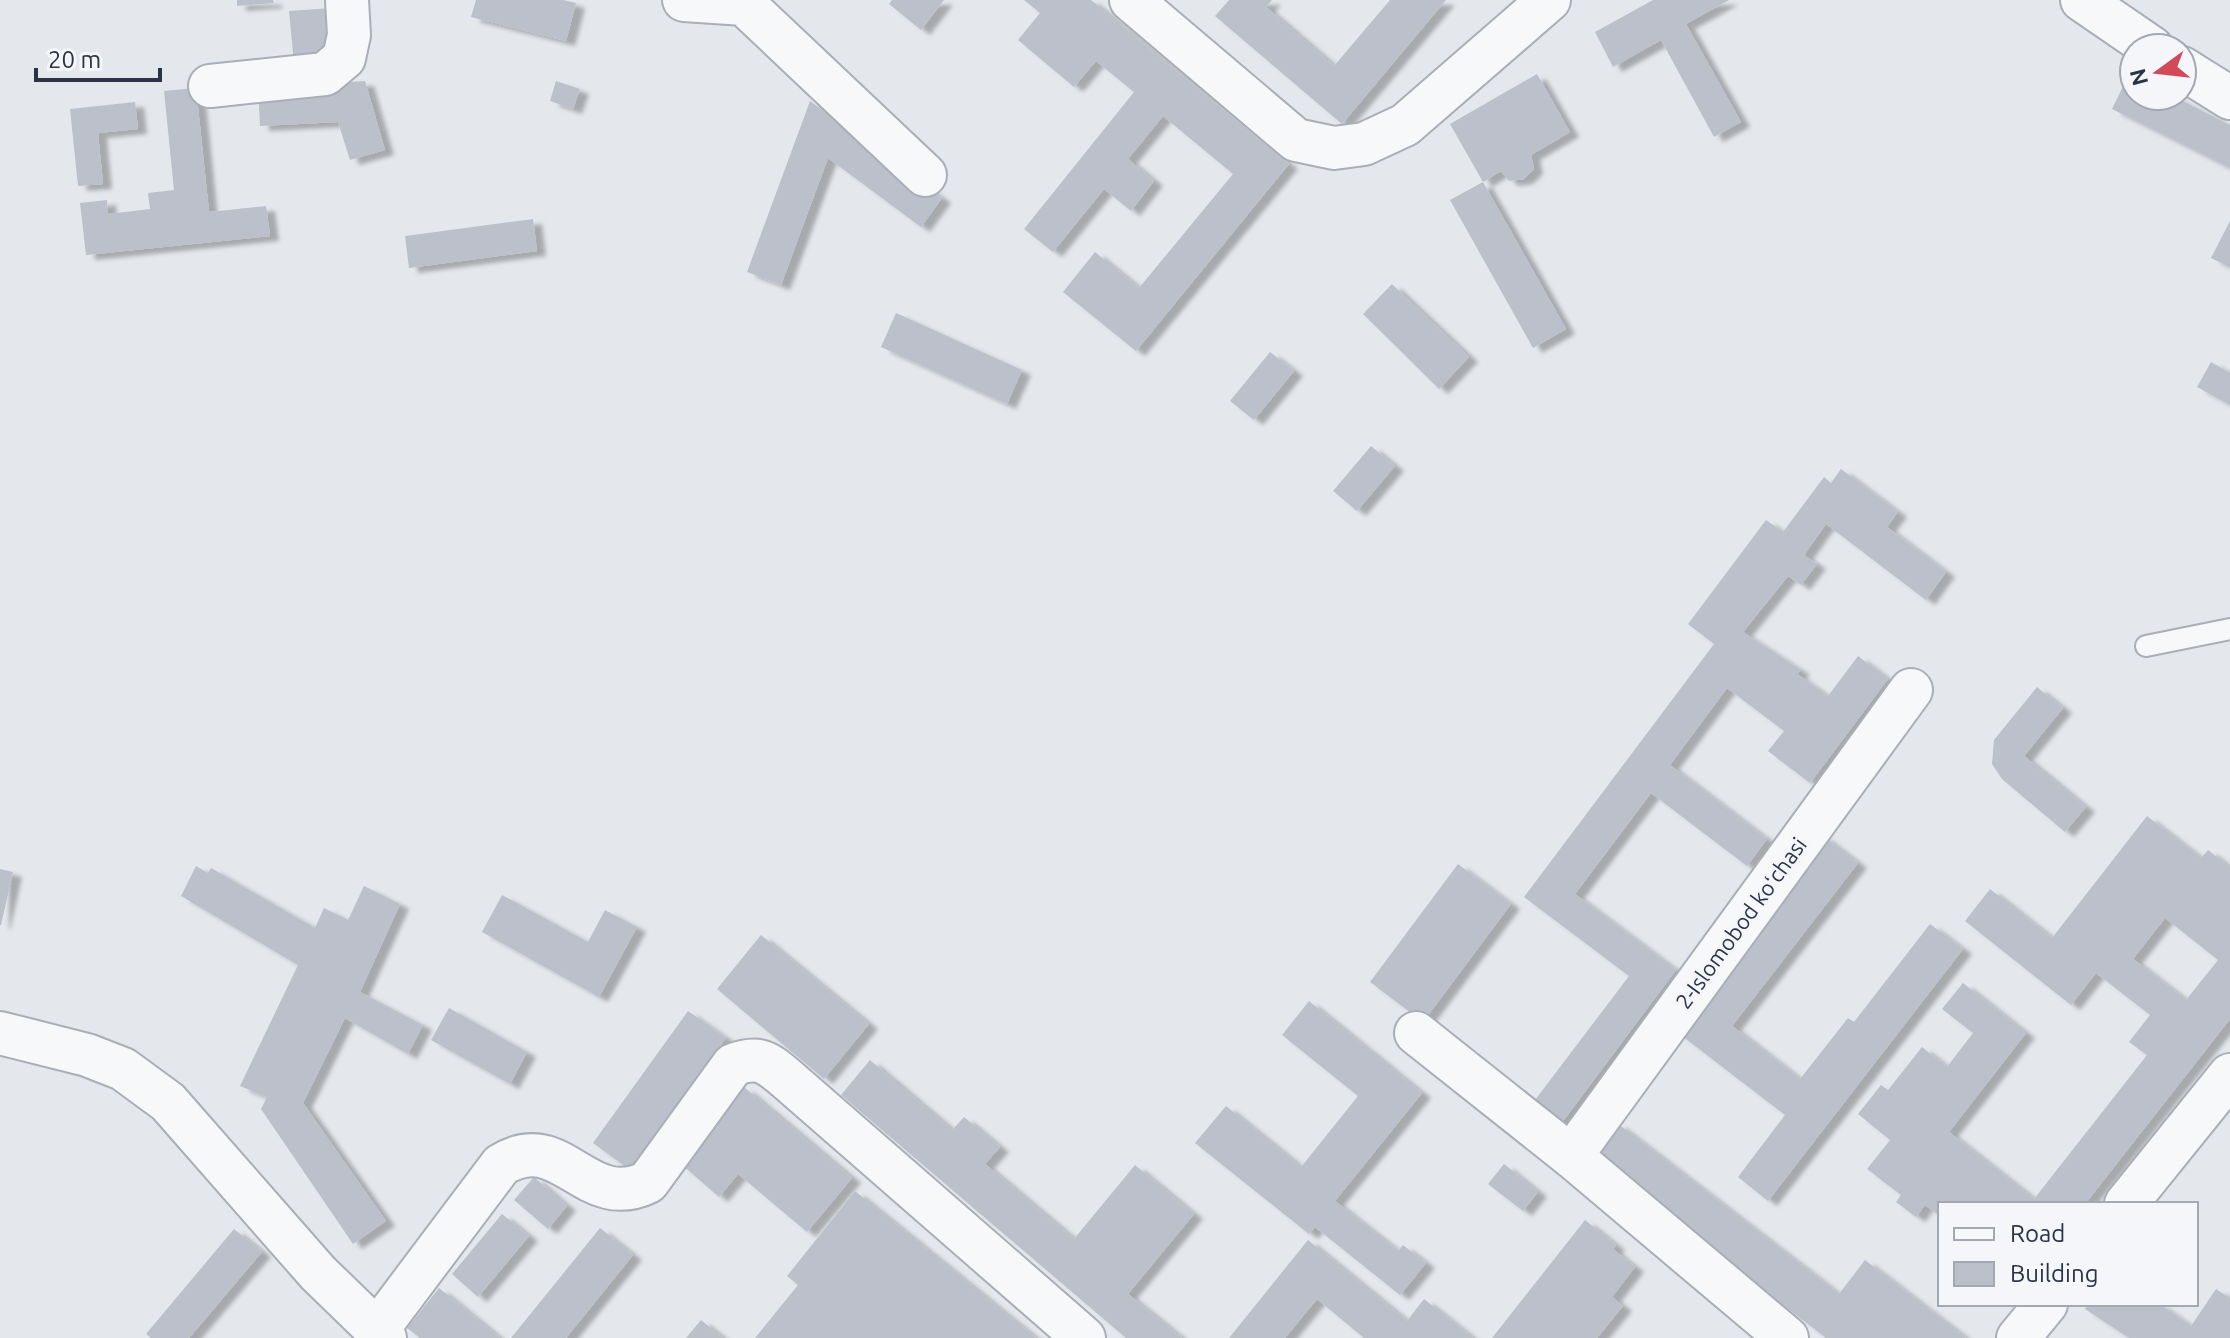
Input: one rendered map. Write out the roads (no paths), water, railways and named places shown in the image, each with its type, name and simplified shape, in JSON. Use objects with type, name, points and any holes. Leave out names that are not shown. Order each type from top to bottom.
[{"type":"street","points":[[210,86],[325,74],[344,58],[349,35],[347,0]]},
{"type":"street","points":[[684,0],[744,4],[925,175]]},
{"type":"street","points":[[1131,0],[1296,140],[1334,148],[1364,144],[1405,125],[1549,0]]},
{"type":"street","points":[[2082,0],[2129,32]]},
{"type":"street","points":[[2198,78],[2230,98]]},
{"type":"street","name":"2-Islomobod koʻchasi","points":[[1571,1156],[1911,690]]},
{"type":"street","points":[[0,1033],[87,1055],[123,1069],[168,1102],[318,1273],[381,1334],[501,1165],[519,1154],[538,1153],[597,1184],[630,1191],[648,1182],[733,1065],[750,1058],[763,1059],[787,1079],[1084,1338]]},
{"type":"street","points":[[1416,1033],[1571,1156],[1787,1338]]},
{"type":"street","points":[[2128,1202],[2230,1075]]},
{"type":"street","points":[[2018,1338],[2044,1306]]},
{"type":"lane","points":[[2146,646],[2230,629]]}]
